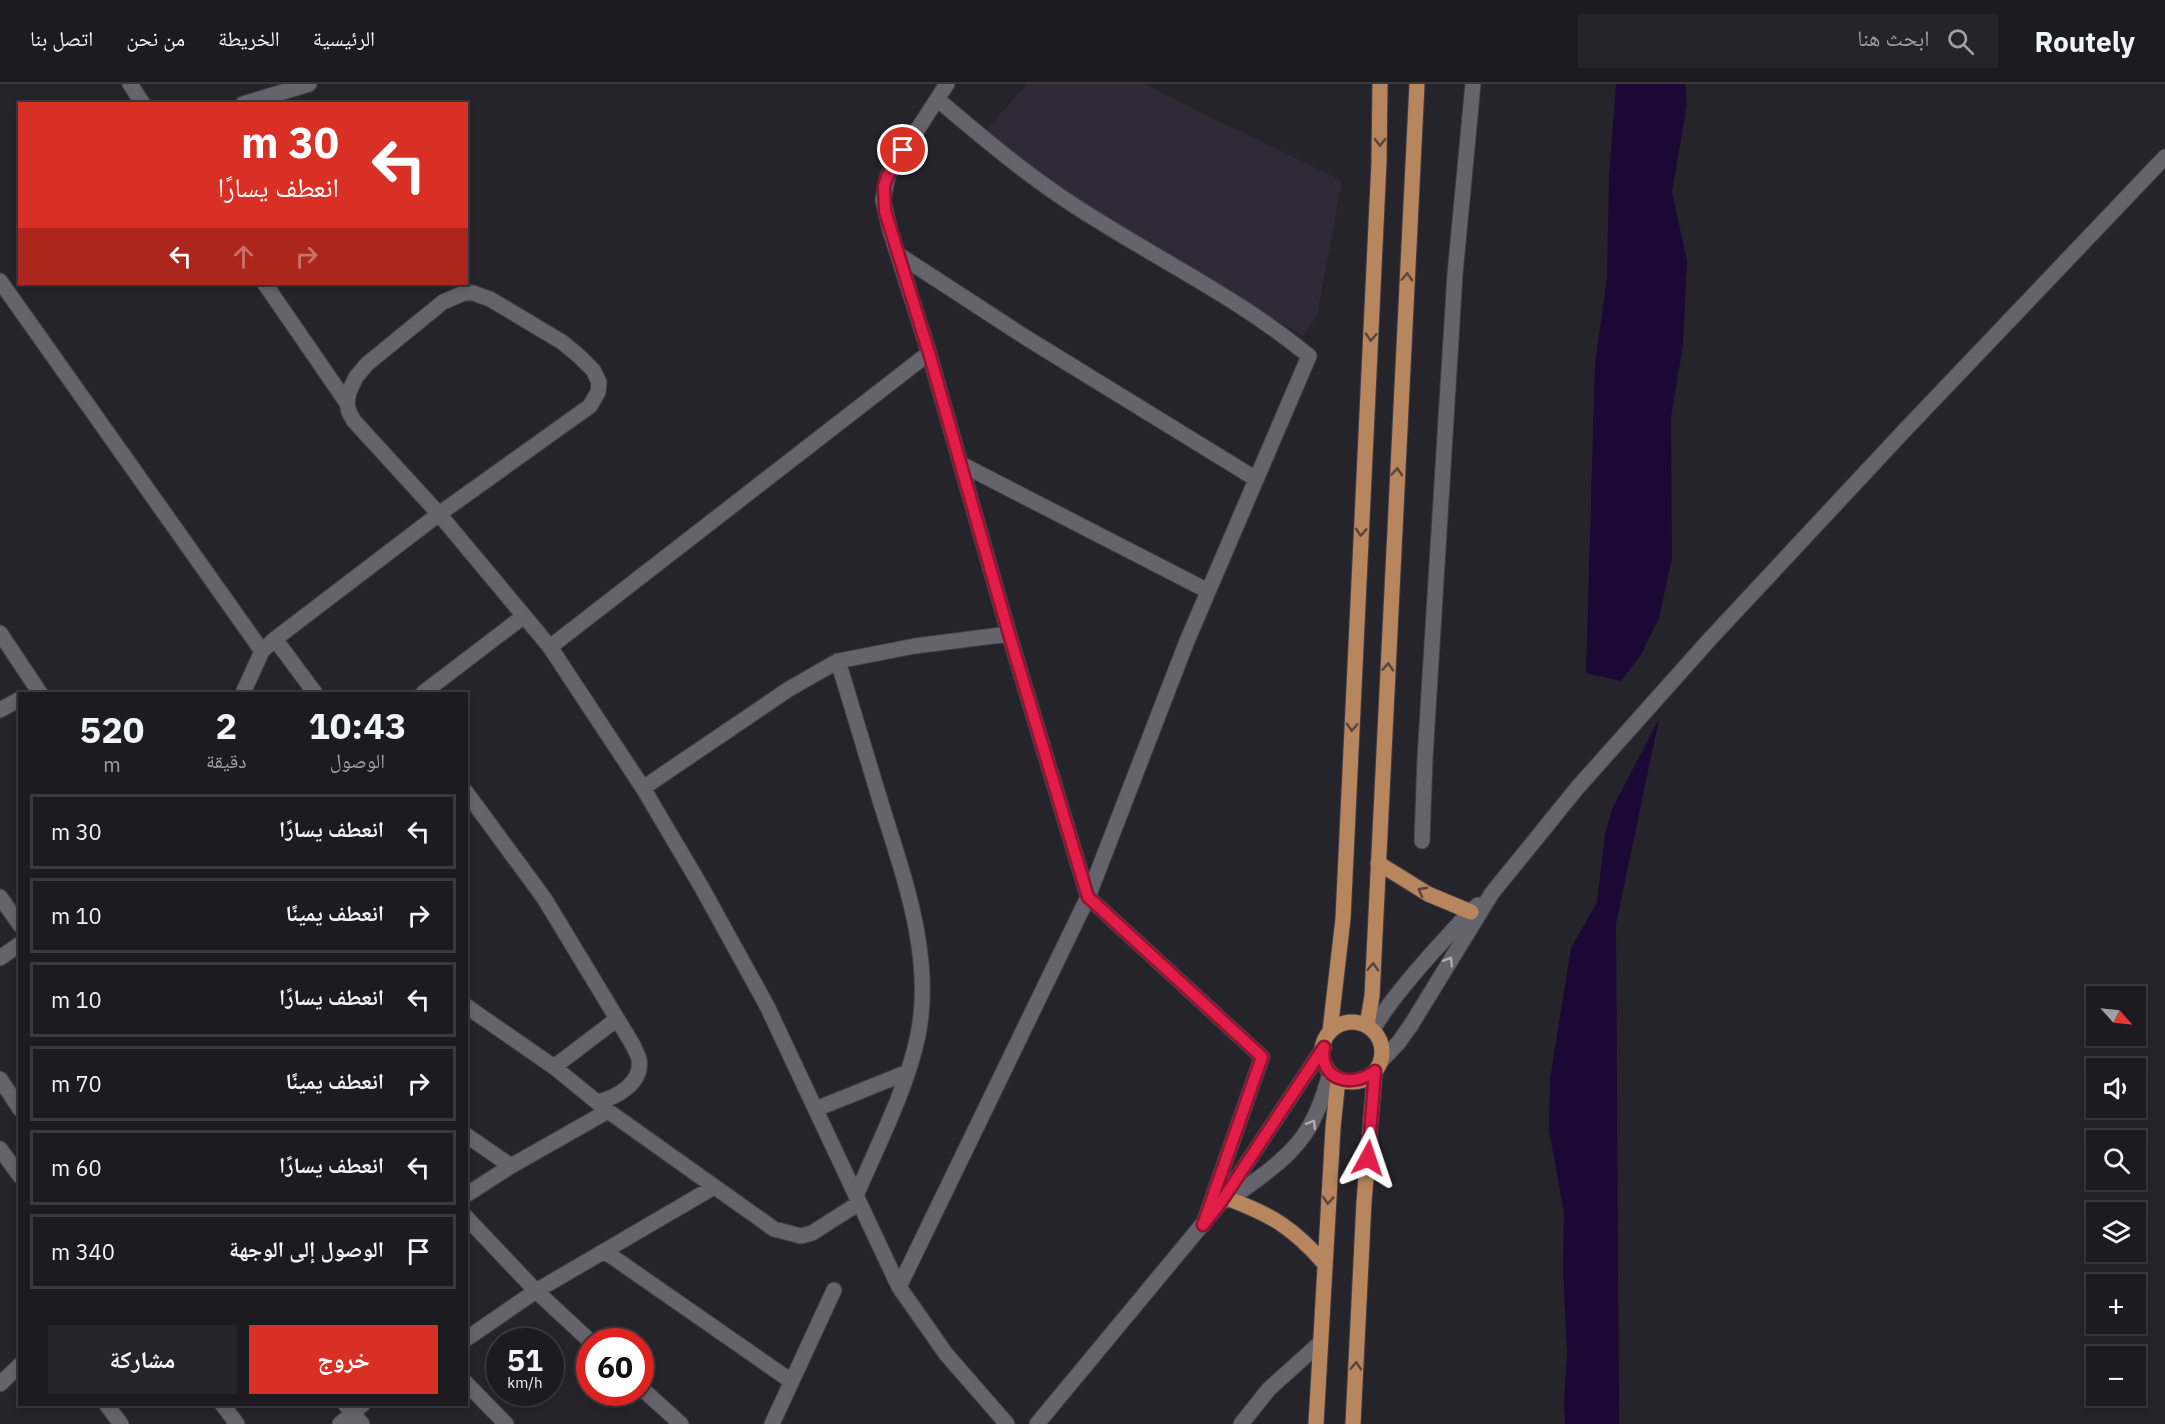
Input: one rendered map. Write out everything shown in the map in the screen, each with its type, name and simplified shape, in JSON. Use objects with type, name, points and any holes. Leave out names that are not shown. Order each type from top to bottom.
[{"type":"main road","points":[[1330,1031],[1343,919],[1379,162],[1380,84]]},
{"type":"main road","points":[[1370,1027],[1417,84]]},
{"type":"main road","points":[[1378,863],[1422,891],[1470,912]]},
{"type":"main road","points":[[1316,1424],[1334,1076],[1323,1053],[1324,1041],[1330,1031],[1340,1024],[1351,1022],[1370,1027],[1380,1038],[1382,1050],[1378,1066],[1364,1202],[1353,1424]]},
{"type":"main road","points":[[1334,1076],[1354,1081],[1366,1078],[1378,1066]]},
{"type":"main road","points":[[1225,1201],[1260,1212],[1286,1225],[1324,1263]]},
{"type":"street","points":[[130,84],[142,102]]},
{"type":"street","points":[[250,102],[309,84]]},
{"type":"street","points":[[948,84],[895,163],[884,186],[885,211],[929,353],[1009,634],[1088,897],[1262,1057],[1203,1225]]},
{"type":"street","points":[[1422,842],[1453,295],[1473,84]]},
{"type":"street","points":[[898,1287],[1088,897],[1187,641],[1309,356],[1277,331],[1234,303],[1078,208],[1006,158],[937,99]]},
{"type":"street","points":[[1378,1066],[1411,1025],[1492,893],[1578,787],[1710,639],[2165,157]]},
{"type":"street","points":[[899,255],[1045,350],[1256,479]]},
{"type":"street","points":[[0,281],[262,651]]},
{"type":"street","points":[[266,285],[347,403],[354,421],[439,514],[550,647],[643,788],[702,888],[767,1006],[898,1287],[946,1354],[1007,1424]]},
{"type":"street","points":[[243,692],[262,651],[275,639],[439,514],[590,406],[596,398],[599,386],[597,376],[592,370],[562,342],[490,299],[473,293],[464,293],[443,302],[367,364],[356,377],[347,403]]},
{"type":"street","points":[[550,647],[929,353]]},
{"type":"street","points":[[961,464],[1208,591]]},
{"type":"street","points":[[424,692],[524,616]]},
{"type":"street","points":[[0,633],[36,692]]},
{"type":"street","points":[[643,788],[789,689],[838,661],[915,646],[1009,634]]},
{"type":"street","points":[[275,639],[314,692]]},
{"type":"street","points":[[468,1007],[554,1067],[603,1106],[774,1229],[801,1236],[822,1227],[858,1200],[908,1072],[918,1034],[922,998],[918,939],[911,898],[838,661]]},
{"type":"street","points":[[0,710],[18,700]]},
{"type":"street","points":[[468,795],[544,898],[633,1045],[639,1059],[636,1075],[622,1093],[468,1194]]},
{"type":"street","points":[[1370,1027],[1470,912],[1492,893]]},
{"type":"street","points":[[0,897],[18,923]]},
{"type":"street","points":[[0,958],[18,945]]},
{"type":"street","points":[[554,1067],[617,1019]]},
{"type":"street","points":[[1037,1424],[1225,1201],[1324,1047]]},
{"type":"street","points":[[816,1109],[908,1072]]},
{"type":"street","points":[[1225,1201],[1265,1174],[1298,1143],[1320,1109],[1334,1076]]},
{"type":"street","points":[[0,1079],[18,1105]]},
{"type":"street","points":[[468,1136],[511,1166]]},
{"type":"street","points":[[0,1149],[18,1173]]},
{"type":"street","points":[[468,1339],[536,1292],[714,1186]]},
{"type":"street","points":[[468,1218],[536,1292],[576,1328]]},
{"type":"street","points":[[604,1251],[791,1381]]},
{"type":"street","points":[[772,1424],[834,1290]]},
{"type":"street","points":[[1241,1424],[1269,1389],[1320,1343]]},
{"type":"street","points":[[2,1378],[18,1366]]},
{"type":"street","points":[[468,1385],[506,1424]]},
{"type":"street","points":[[654,1400],[681,1424]]},
{"type":"street","points":[[108,1406],[121,1424]]},
{"type":"street","points":[[224,1406],[237,1424]]},
{"type":"street","points":[[340,1424],[356,1411]]},
{"type":"shaded area","points":[[1027,84],[1144,84],[1342,181],[1317,316],[1303,336],[1109,221],[1045,178],[986,130]]},
{"type":"shaded area","points":[[1616,84],[1685,84],[1687,105],[1672,192],[1687,261],[1683,345],[1671,417],[1672,558],[1659,618],[1641,655],[1621,681],[1586,673],[1595,363],[1607,278],[1609,177]]},
{"type":"shaded area","points":[[1659,719],[1616,924],[1619,1424],[1565,1424],[1567,1354],[1563,1268],[1564,1213],[1549,1130],[1550,1079],[1571,948],[1597,902],[1605,835],[1612,809]]},
{"type":"route","points":[[903,150],[884,186],[885,211],[929,353],[1009,634],[1088,897],[1262,1057],[1203,1225],[1221,1202],[1324,1047],[1326,1065],[1330,1073],[1338,1079],[1354,1081],[1366,1078],[1375,1071],[1368,1158]]}]
